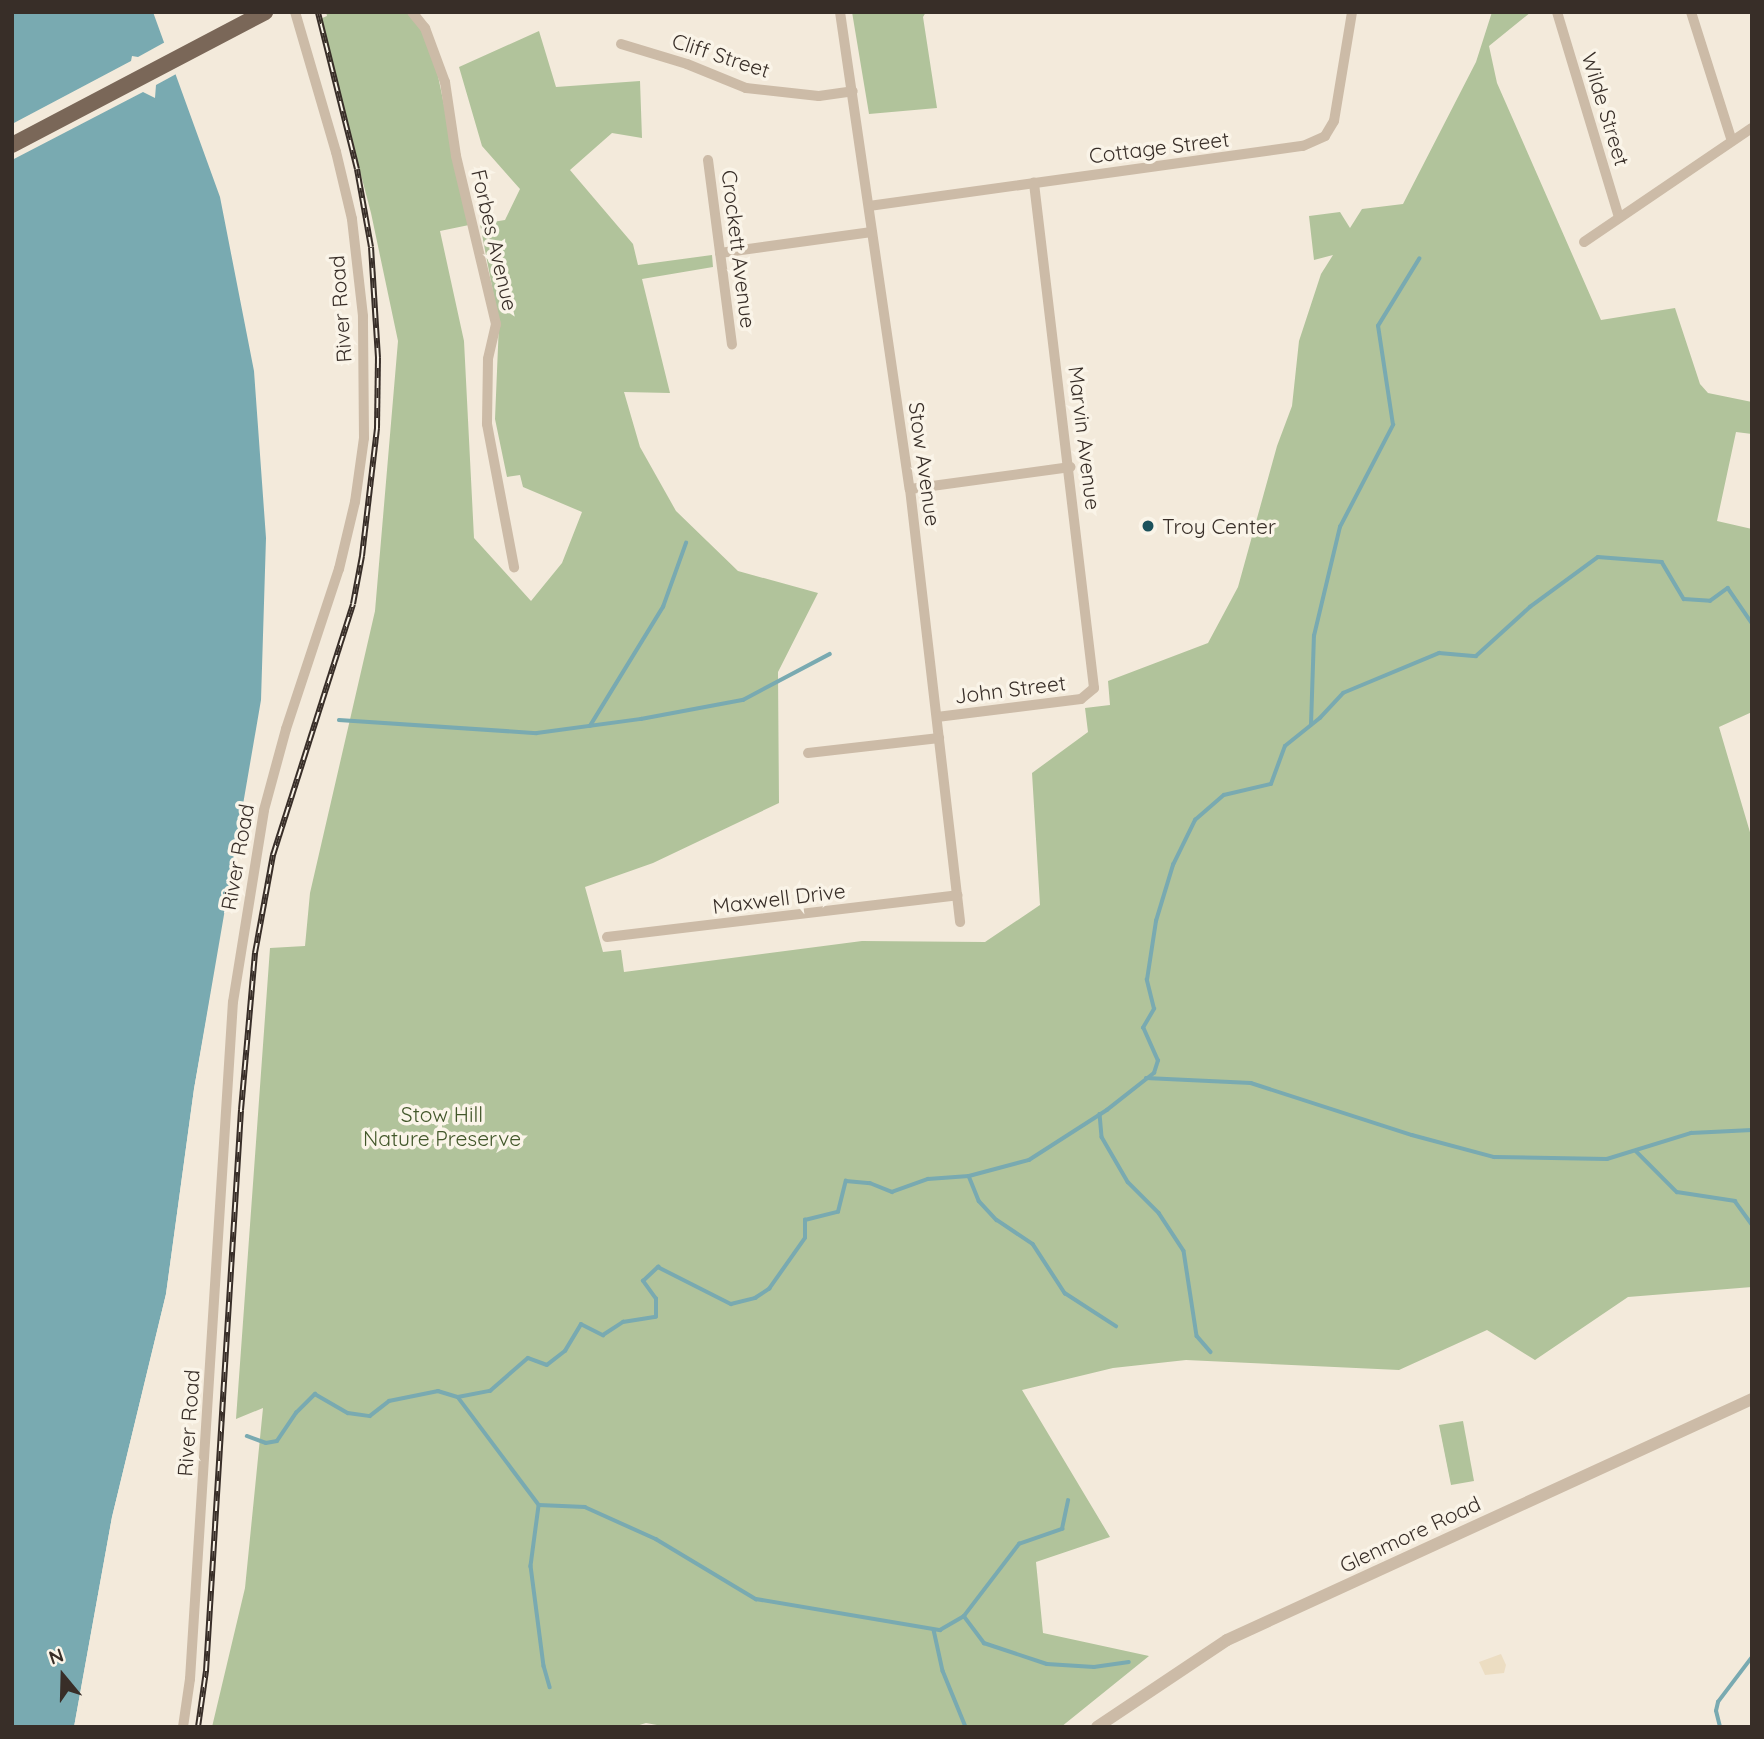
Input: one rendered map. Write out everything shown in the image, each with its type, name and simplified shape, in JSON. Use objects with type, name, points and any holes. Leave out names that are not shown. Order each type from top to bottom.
[{"type":"main road","points":[[12,145],[265,12]]},
{"type":"street","name":"River Road","points":[[183,1727],[193,1638],[233,1002],[264,810],[286,729],[339,569],[355,502],[364,438],[363,316],[352,219],[336,152],[295,12]]},
{"type":"street","name":"Forbes Avenue","points":[[412,12],[425,28],[445,82],[456,156],[496,324],[488,359],[487,424],[513,567]]},
{"type":"street","name":"Stow Avenue","points":[[840,12],[909,489],[960,922]]},
{"type":"street","name":"Cottage Street","points":[[869,206],[1303,146],[1325,136],[1334,121],[1352,12]]},
{"type":"street","name":"Wilde Street","points":[[1557,12],[1619,217]]},
{"type":"street","points":[[1691,12],[1731,141]]},
{"type":"street","name":"Cliff Street","points":[[621,44],[687,64],[746,88],[819,96],[853,91]]},
{"type":"street","points":[[1584,242],[1752,128]]},
{"type":"street","name":"Crockett Avenue","points":[[708,160],[732,344]]},
{"type":"street","name":"Marvin Avenue","points":[[1034,183],[1094,682],[1087,697]]},
{"type":"street","points":[[720,253],[872,232]]},
{"type":"street","points":[[909,489],[1070,467]]},
{"type":"street","name":"John Street","points":[[937,717],[1087,697]]},
{"type":"street","points":[[808,753],[939,738]]},
{"type":"street","name":"Maxwell Drive","points":[[607,937],[957,895]]},
{"type":"street","name":"Glenmore Road","points":[[1097,1727],[1227,1640],[1752,1399]]},
{"type":"green space","name":"Stow Hill Nature Preserve","points":[[326,12],[406,12],[422,29],[438,76],[469,225],[440,231],[464,341],[474,538],[531,601],[562,563],[582,512],[523,487],[520,475],[507,477],[495,419],[499,323],[480,224],[505,220],[520,189],[482,146],[459,67],[539,31],[556,87],[640,81],[642,138],[612,133],[570,170],[633,244],[638,265],[712,255],[713,267],[642,279],[670,393],[624,392],[640,447],[676,511],[738,571],[818,593],[778,672],[779,803],[653,863],[585,887],[603,952],[621,950],[624,972],[862,941],[985,942],[1040,905],[1032,773],[1088,732],[1085,708],[1110,705],[1108,681],[1208,643],[1238,587],[1277,446],[1292,406],[1299,341],[1321,274],[1333,255],[1314,260],[1309,216],[1340,212],[1350,228],[1362,209],[1403,204],[1476,62],[1492,12],[1531,12],[1489,46],[1497,83],[1601,320],[1675,308],[1700,384],[1708,393],[1752,402],[1752,434],[1736,432],[1717,521],[1752,529],[1752,712],[1719,727],[1752,839],[1752,1287],[1628,1297],[1535,1360],[1487,1330],[1399,1370],[1186,1360],[1113,1368],[1022,1390],[1110,1537],[1036,1562],[1043,1633],[1149,1656],[1061,1727],[668,1727],[646,1723],[633,1727],[212,1727],[245,1588],[263,1408],[236,1419],[270,948],[305,946],[310,893],[375,611],[398,341],[371,213],[320,19],[327,16]]},
{"type":"green space","points":[[852,12],[926,12],[923,17],[937,108],[869,114]]},
{"type":"green space","points":[[1463,1421],[1474,1481],[1451,1485],[1439,1425]]},
{"type":"shaded area","points":[[1501,1654],[1506,1665],[1504,1673],[1485,1675],[1479,1662]]},
{"type":"water","points":[[12,12],[153,12],[220,197],[254,371],[266,538],[261,700],[194,1089],[166,1294],[112,1517],[74,1727],[12,1727]]},
{"type":"pier","points":[[167,41],[178,73],[156,85],[155,98],[143,92],[12,160],[12,124],[131,61],[132,56],[138,57]]},
{"type":"pier","points":[[238,843],[242,843],[198,1089],[169,1294],[116,1518],[78,1727],[74,1727],[112,1517],[166,1294],[194,1089]]},
{"type":"waterway","points":[[1311,725],[1314,636],[1340,527],[1393,425],[1378,326],[1419,259]]},
{"type":"waterway","points":[[590,726],[663,607],[686,543]]},
{"type":"waterway","points":[[247,1436],[266,1443],[277,1441],[296,1413],[315,1394],[348,1413],[370,1416],[389,1401],[438,1391],[458,1397],[490,1391],[528,1358],[547,1365],[565,1351],[581,1324],[603,1335],[623,1322],[656,1317],[656,1299],[643,1281],[658,1267],[731,1304],[755,1298],[769,1289],[805,1238],[805,1220],[838,1212],[846,1181],[870,1183],[892,1192],[928,1179],[969,1176],[1029,1160],[1107,1110],[1154,1073],[1158,1061],[1143,1028],[1154,1009],[1147,980],[1156,921],[1173,865],[1195,820],[1224,795],[1271,784],[1285,746],[1320,718],[1343,693],[1439,653],[1476,656],[1530,607],[1598,557],[1662,562],[1684,599],[1710,601],[1728,588],[1752,623]]},
{"type":"waterway","points":[[339,720],[537,733],[641,719],[743,700],[830,654]]},
{"type":"waterway","points":[[1146,1078],[1251,1083],[1412,1135],[1494,1157],[1607,1159],[1691,1133],[1752,1130]]},
{"type":"waterway","points":[[1100,1114],[1102,1137],[1128,1182],[1159,1213],[1184,1251],[1197,1336],[1211,1352]]},
{"type":"waterway","points":[[1636,1151],[1677,1192],[1735,1201],[1752,1224]]},
{"type":"waterway","points":[[969,1176],[979,1201],[997,1220],[1033,1244],[1065,1293],[1116,1326]]},
{"type":"waterway","points":[[458,1397],[539,1505],[585,1507],[656,1539],[756,1599],[940,1630],[964,1616],[1019,1544],[1062,1529],[1068,1501]]},
{"type":"waterway","points":[[539,1506],[531,1566],[544,1666],[550,1687]]},
{"type":"waterway","points":[[964,1616],[984,1643],[1047,1664],[1094,1667],[1129,1662]]},
{"type":"waterway","points":[[934,1630],[943,1671],[966,1727]]},
{"type":"waterway","points":[[1720,1727],[1716,1711],[1718,1702],[1752,1657]]},
{"type":"railway","points":[[198,1727],[206,1671],[241,1110],[255,953],[273,855],[353,604],[362,556],[377,428],[378,358],[371,247],[357,169],[318,12]]},
{"type":"place","name":"Troy Center","points":[[1148,526]]}]
